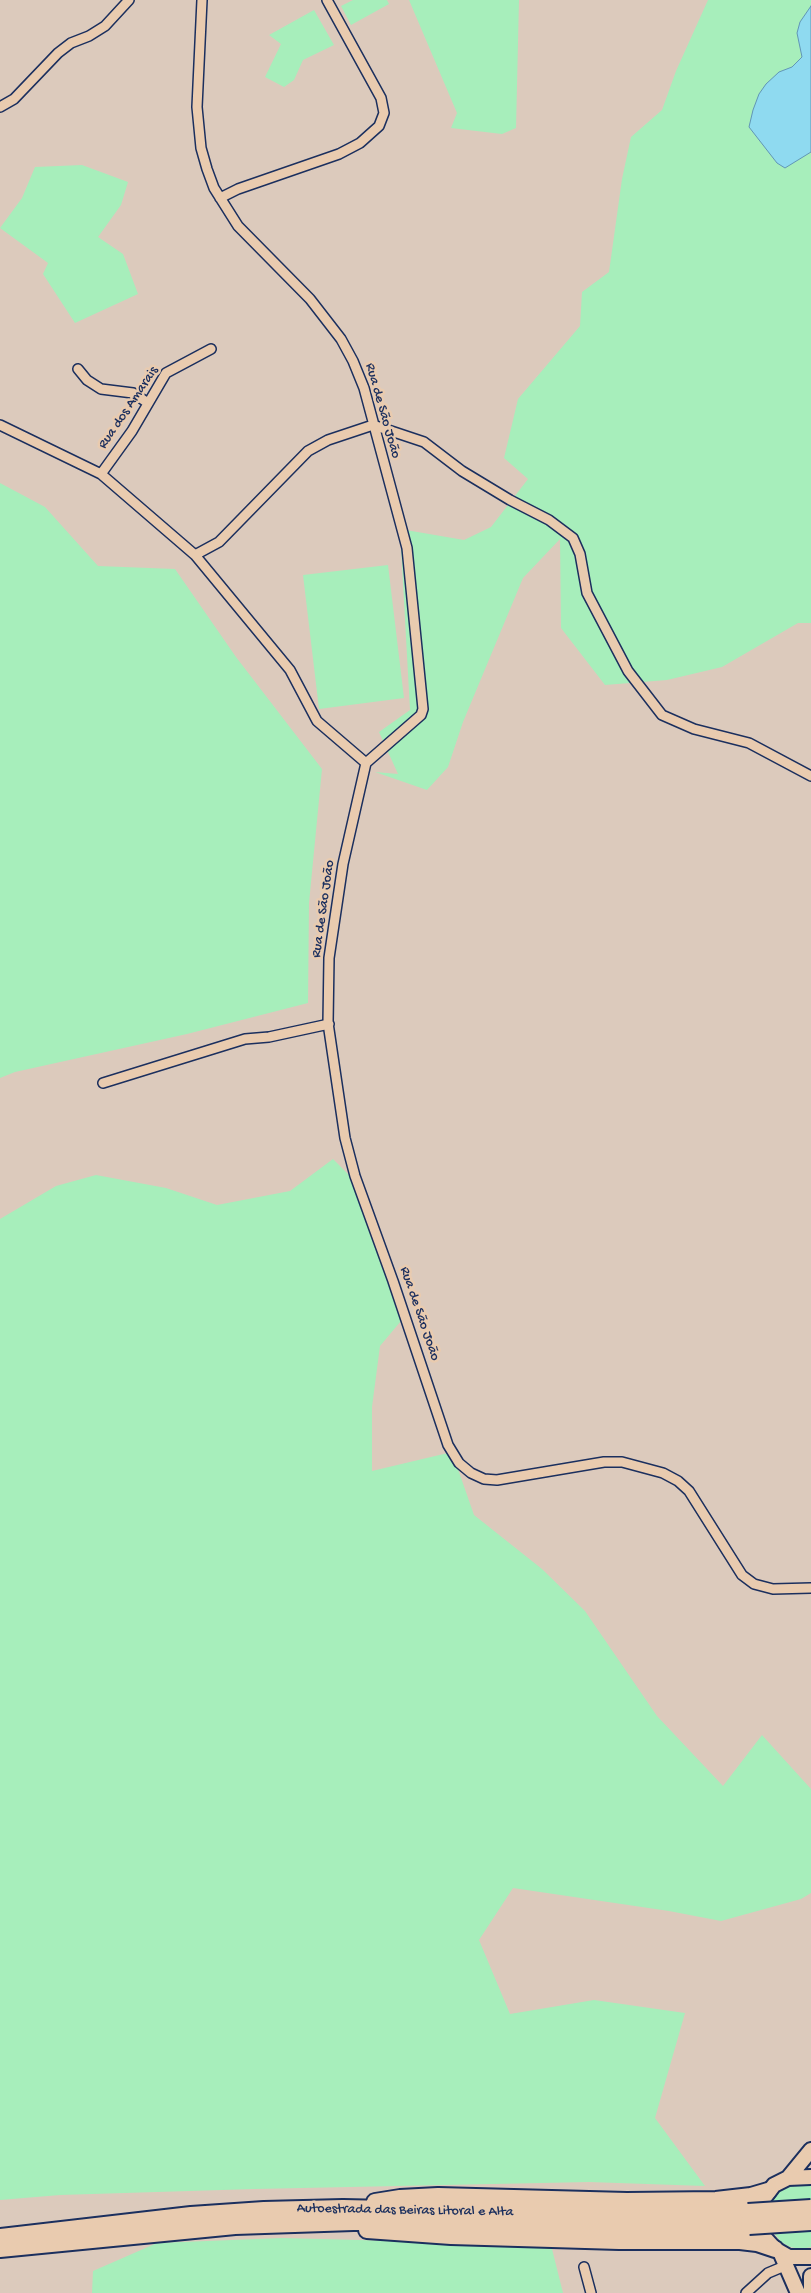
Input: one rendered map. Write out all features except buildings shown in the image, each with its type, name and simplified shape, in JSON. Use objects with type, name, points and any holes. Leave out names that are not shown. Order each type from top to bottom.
[{"type":"highway","points":[[343,2208],[418,2196],[716,2200],[751,2196],[768,2191]]},
{"type":"highway","name":"Autoestrada das Beiras Litoral e Alta","points":[[0,2237],[191,2215],[264,2210],[343,2208],[614,2214],[811,2222]]},
{"type":"highway","name":"Autoestrada das Beiras Litoral e Alta","points":[[0,2249],[90,2238],[235,2226],[383,2221],[621,2227],[748,2219],[811,2208]]},
{"type":"highway","points":[[333,2223],[375,2232],[394,2233],[619,2241],[740,2241],[757,2243],[781,2256]]},
{"type":"main road","points":[[798,2293],[781,2256],[764,2237],[760,2221],[761,2205],[768,2191],[774,2185],[788,2178],[811,2150]]},
{"type":"main road","points":[[788,2178],[811,2177]]},
{"type":"main road","points":[[781,2256],[811,2257]]},
{"type":"main road","points":[[811,2276],[811,2293]]},
{"type":"street","points":[[0,107],[14,100],[58,53],[71,43],[89,36],[105,26],[129,0]]},
{"type":"street","name":"Rua de São João","points":[[202,0],[198,128],[207,168],[220,198],[238,226],[310,299],[341,339],[364,388],[405,542],[423,709],[421,715],[366,763],[343,864],[330,958],[329,1024],[345,1138],[355,1176],[393,1281],[448,1445],[460,1463],[472,1473],[484,1479],[497,1480],[604,1462],[622,1462],[664,1473],[678,1480],[689,1492],[742,1576],[754,1584],[773,1590],[811,1588]]},
{"type":"street","points":[[220,198],[238,189],[339,154],[360,143],[379,126],[384,113],[381,98],[327,0]]},
{"type":"street","name":"Rua dos Amarais","points":[[101,474],[132,431],[166,373],[211,349]]},
{"type":"street","points":[[78,369],[87,380],[101,388],[133,393],[148,403]]},
{"type":"street","points":[[0,425],[101,474],[195,555],[290,670],[317,720],[366,763]]},
{"type":"street","points":[[195,555],[219,542],[308,451],[328,440],[373,425],[424,442],[462,471],[510,500],[549,520],[573,538],[580,554],[587,593],[628,671],[662,715],[701,731],[733,737],[749,743],[811,776]]},
{"type":"street","points":[[103,1083],[246,1039],[269,1037],[329,1024]]},
{"type":"street","points":[[746,2293],[768,2273],[781,2256]]},
{"type":"street","points":[[584,2267],[591,2293]]},
{"type":"green space","points":[[353,0],[387,0],[389,4],[351,25],[341,6]]},
{"type":"green space","points":[[409,0],[519,0],[516,128],[502,134],[451,128],[457,113]]},
{"type":"green space","points":[[708,0],[811,0],[811,623],[798,623],[722,667],[667,680],[605,685],[561,628],[560,539],[523,578],[463,722],[448,767],[427,790],[375,772],[398,774],[379,732],[410,710],[400,529],[464,540],[491,527],[528,479],[504,458],[518,399],[580,326],[582,292],[609,272],[622,179],[631,137],[662,110],[676,71]]},
{"type":"green space","points":[[314,10],[334,45],[303,60],[294,80],[284,87],[265,77],[281,44],[269,35]]},
{"type":"green space","points":[[82,165],[128,182],[121,205],[98,237],[123,254],[138,294],[75,323],[43,274],[48,263],[0,228],[22,198],[35,167]]},
{"type":"green space","points":[[0,483],[45,507],[98,566],[175,569],[236,657],[322,769],[309,903],[308,1003],[187,1034],[15,1072],[0,1078]]},
{"type":"green space","points":[[388,565],[404,698],[319,709],[303,575]]},
{"type":"green space","points":[[333,1159],[357,1183],[406,1315],[380,1346],[372,1407],[372,1471],[452,1452],[474,1515],[542,1569],[585,1611],[657,1716],[723,1786],[762,1735],[811,1789],[811,1893],[801,1899],[721,1921],[669,1911],[513,1888],[479,1940],[510,2014],[594,2000],[685,2013],[655,2118],[705,2186],[589,2182],[254,2189],[60,2195],[0,2200],[0,1219],[56,1186],[96,1175],[166,1188],[217,1205],[290,1191]]},
{"type":"green space","points":[[797,2184],[811,2185],[811,2247],[801,2249],[790,2247],[781,2242],[769,2223],[769,2212],[772,2202],[778,2193],[787,2187]]},
{"type":"green space","points":[[282,2238],[551,2245],[563,2293],[92,2293],[93,2271],[157,2243]]},
{"type":"water","points":[[811,6],[811,152],[785,168],[777,163],[749,127],[759,94],[766,84],[779,72],[792,67],[802,57],[797,33],[800,22]]}]
